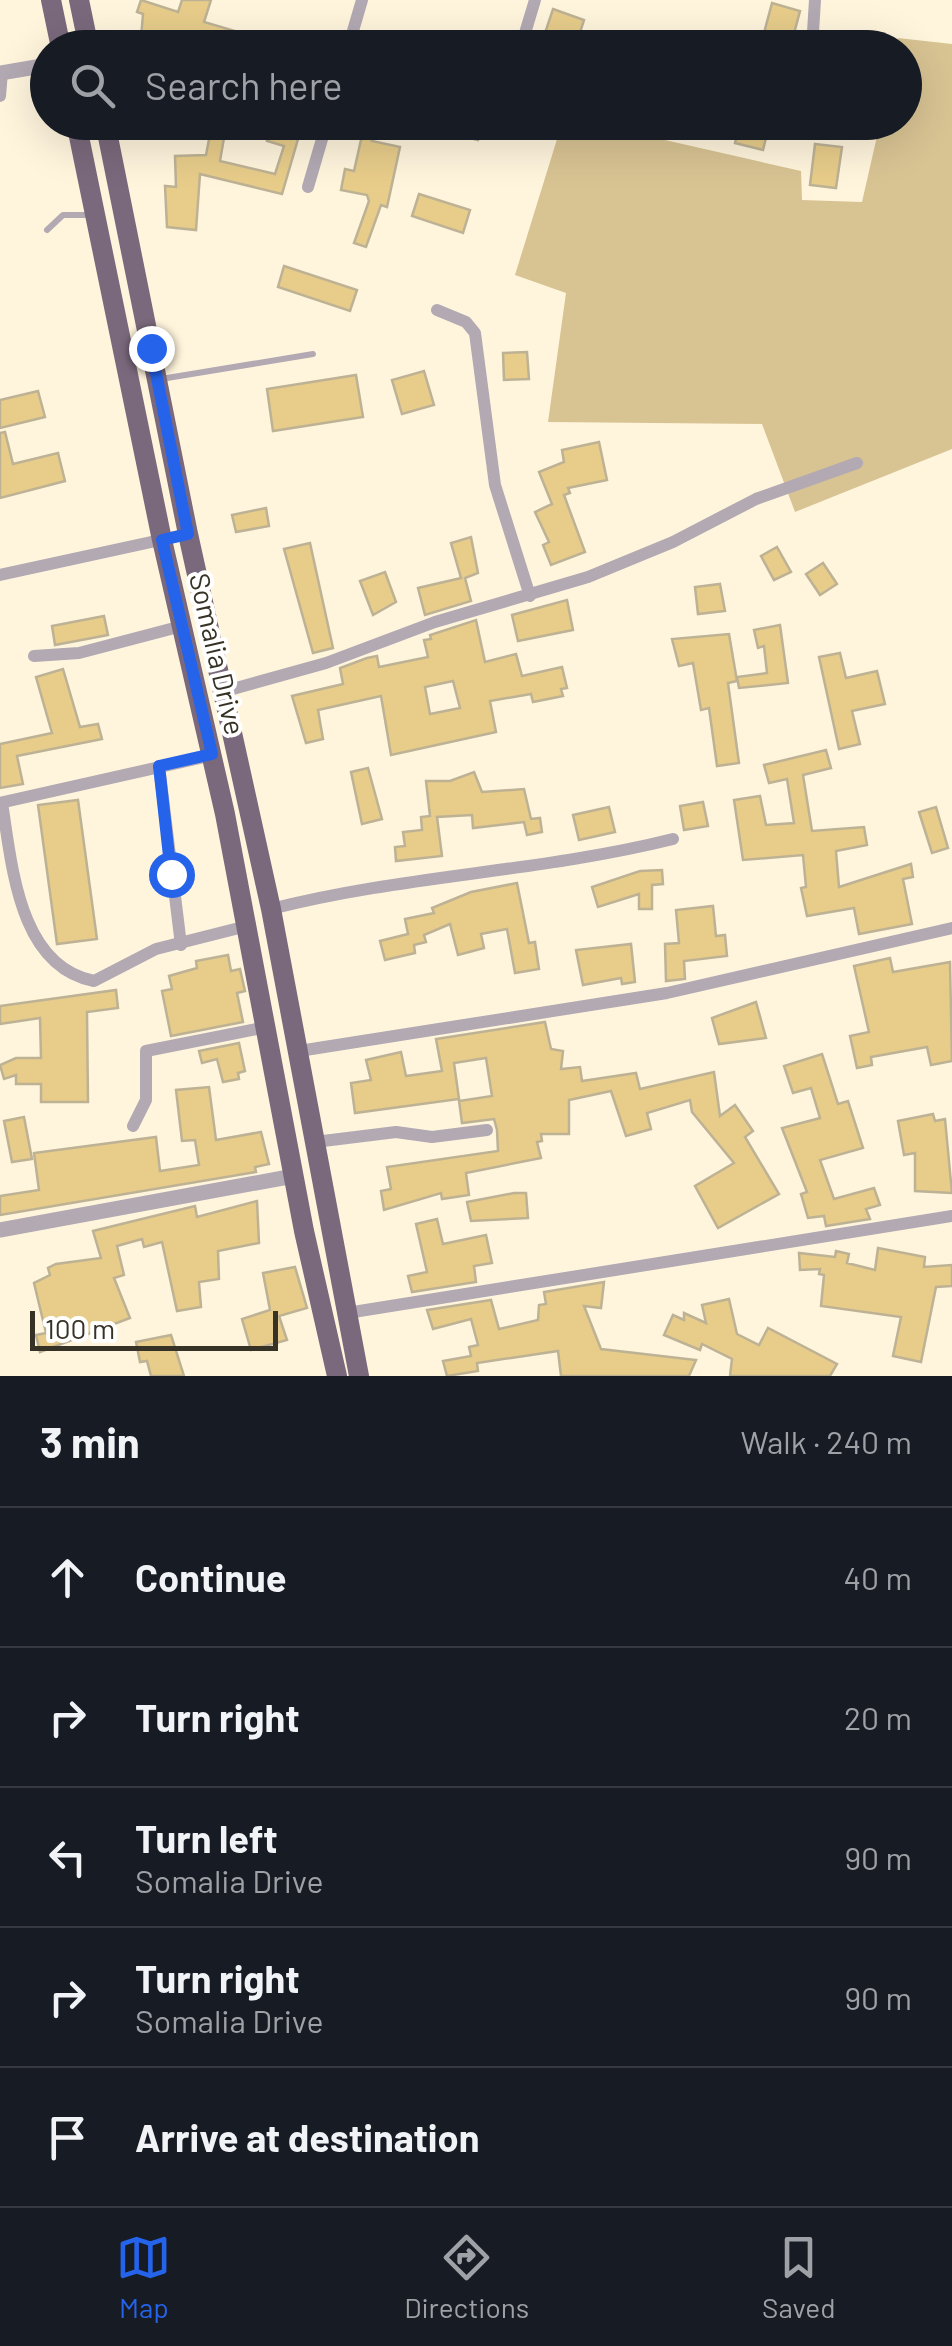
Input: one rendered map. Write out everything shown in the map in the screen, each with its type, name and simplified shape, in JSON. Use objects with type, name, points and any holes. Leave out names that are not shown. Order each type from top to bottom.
[{"type":"main road","points":[[51,0],[57,30]]},
{"type":"main road","points":[[79,0],[85,30]]},
{"type":"main road","name":"Somalia Drive","points":[[80,140],[162,540],[212,754],[337,1376]]},
{"type":"main road","name":"Somalia Drive","points":[[110,140],[188,534],[271,909],[360,1376]]},
{"type":"street","points":[[353,30],[362,0]]},
{"type":"street","points":[[526,30],[536,0]]},
{"type":"street","points":[[814,30],[816,0]]},
{"type":"street","points":[[0,96],[1,72],[30,68]]},
{"type":"street","points":[[308,188],[321,140]]},
{"type":"street","points":[[437,310],[466,322],[475,333],[495,485],[530,596]]},
{"type":"street","points":[[222,692],[326,663],[434,622],[530,596],[674,542],[756,499],[857,463]]},
{"type":"street","points":[[0,575],[188,534]]},
{"type":"street","points":[[34,656],[79,654],[182,626]]},
{"type":"street","points":[[212,754],[1,803],[23,915],[38,940],[72,973],[94,981],[156,949],[246,926]]},
{"type":"street","points":[[159,766],[181,944]]},
{"type":"street","points":[[271,909],[333,893],[612,854],[673,839]]},
{"type":"street","points":[[299,1051],[668,992],[952,928]]},
{"type":"street","points":[[133,1126],[146,1100],[146,1051],[267,1027]]},
{"type":"street","points":[[315,1142],[396,1132],[432,1138],[487,1130]]},
{"type":"street","points":[[0,1230],[294,1176]]},
{"type":"street","points":[[347,1313],[952,1216]]},
{"type":"lane","points":[[47,230],[64,215],[125,213]]},
{"type":"lane","points":[[157,379],[312,354]]},
{"type":"shaded area","points":[[922,41],[952,44],[952,449],[795,512],[762,424],[548,422],[566,293],[515,275],[557,140],[665,140],[801,171],[802,200],[862,202],[876,140],[922,140]]},
{"type":"building","points":[[141,0],[178,12],[182,0],[211,0],[204,22],[232,30],[142,30],[143,14],[137,12]]},
{"type":"building","points":[[772,3],[800,11],[795,30],[765,30]]},
{"type":"building","points":[[553,9],[584,20],[581,30],[546,30]]},
{"type":"building","points":[[209,140],[224,140],[220,161],[275,174],[284,146],[267,141],[298,140],[282,194],[200,174],[196,230],[167,227],[165,186],[176,187],[175,156],[206,155]]},
{"type":"building","points":[[361,140],[400,147],[387,207],[381,205],[366,247],[354,243],[369,201],[367,195],[341,190],[345,169],[354,171]]},
{"type":"building","points":[[736,140],[766,140],[763,150],[735,143]]},
{"type":"building","points":[[815,144],[842,147],[836,188],[810,185]]},
{"type":"building","points":[[419,194],[470,210],[463,233],[412,216]]},
{"type":"building","points":[[284,266],[357,290],[350,311],[278,287]]},
{"type":"building","points":[[527,352],[529,379],[504,380],[503,353]]},
{"type":"building","points":[[424,371],[434,405],[402,414],[392,380]]},
{"type":"building","points":[[356,375],[363,417],[273,431],[267,389]]},
{"type":"building","points":[[38,391],[45,417],[0,428],[0,400]]},
{"type":"building","points":[[5,432],[13,464],[58,453],[65,481],[0,498],[0,433]]},
{"type":"building","points":[[599,442],[607,480],[568,488],[570,493],[564,495],[585,552],[551,565],[543,545],[549,542],[535,512],[552,504],[539,472],[564,462],[562,450]]},
{"type":"building","points":[[266,508],[269,526],[236,532],[232,515]]},
{"type":"building","points":[[471,537],[478,573],[465,578],[471,601],[425,615],[418,588],[461,578],[451,543]]},
{"type":"building","points":[[310,543],[333,648],[313,653],[284,549]]},
{"type":"building","points":[[777,547],[791,572],[774,580],[761,556]]},
{"type":"building","points":[[823,563],[837,584],[820,595],[806,574]]},
{"type":"building","points":[[385,572],[396,602],[373,615],[360,581]]},
{"type":"building","points":[[720,584],[725,611],[698,614],[695,587]]},
{"type":"building","points":[[567,600],[573,630],[518,641],[512,615]]},
{"type":"building","points":[[104,616],[108,635],[55,645],[52,626]]},
{"type":"building","points":[[476,620],[485,662],[516,654],[522,676],[562,667],[567,688],[561,689],[563,696],[533,702],[531,694],[490,701],[496,732],[391,755],[381,696],[318,710],[323,739],[306,743],[292,696],[343,684],[340,668],[367,658],[377,656],[379,667],[428,657],[424,640],[431,639],[430,635]],"holes":[[[453,681],[460,708],[430,714],[425,687]]]},
{"type":"building","points":[[780,625],[788,683],[739,688],[737,677],[767,673],[764,646],[758,648],[754,630]]},
{"type":"building","points":[[729,634],[737,681],[728,683],[739,763],[717,766],[709,708],[701,710],[693,663],[679,666],[672,639]]},
{"type":"building","points":[[840,653],[846,678],[877,671],[885,704],[852,711],[860,744],[839,749],[819,657]]},
{"type":"building","points":[[63,669],[80,727],[98,724],[102,739],[17,756],[23,784],[0,788],[0,744],[52,733],[36,677]]},
{"type":"building","points":[[826,750],[831,768],[803,775],[812,831],[864,827],[867,845],[836,851],[839,887],[911,864],[913,877],[903,879],[912,924],[859,934],[854,908],[807,916],[801,888],[806,887],[803,855],[743,860],[734,800],[760,796],[766,825],[794,823],[787,779],[769,783],[764,765]]},
{"type":"building","points":[[368,768],[382,819],[362,824],[351,772]]},
{"type":"building","points":[[474,772],[482,792],[524,789],[531,819],[540,818],[542,832],[527,835],[524,822],[473,828],[472,815],[437,817],[442,856],[396,861],[395,847],[405,846],[403,832],[422,830],[421,817],[430,816],[426,781],[450,781]]},
{"type":"building","points":[[78,800],[97,939],[57,944],[38,805]]},
{"type":"building","points":[[703,802],[708,826],[684,830],[680,806]]},
{"type":"building","points":[[609,807],[615,832],[579,840],[573,815]]},
{"type":"building","points":[[936,807],[948,848],[932,853],[919,812]]},
{"type":"building","points":[[662,870],[663,884],[652,885],[652,909],[639,909],[639,894],[598,907],[592,887],[640,871]]},
{"type":"building","points":[[517,883],[529,943],[535,942],[539,969],[515,973],[507,929],[481,934],[484,948],[458,955],[450,924],[424,935],[426,942],[414,945],[415,953],[385,960],[380,941],[408,934],[405,919],[434,913],[432,908],[471,892]]},
{"type":"building","points":[[713,906],[716,936],[725,935],[727,956],[684,961],[685,979],[666,981],[665,944],[679,943],[676,910]]},
{"type":"building","points":[[631,944],[635,982],[622,984],[621,978],[583,985],[576,950]]},
{"type":"building","points":[[228,955],[231,971],[240,969],[245,991],[237,993],[243,1022],[171,1036],[162,991],[172,989],[169,976],[197,968],[196,961]]},
{"type":"building","points":[[890,958],[893,972],[950,962],[952,1061],[931,1065],[927,1047],[871,1057],[872,1065],[857,1068],[850,1036],[869,1032],[854,966]]},
{"type":"building","points":[[116,990],[118,1008],[87,1012],[88,1102],[41,1102],[41,1084],[16,1084],[16,1075],[4,1079],[0,1065],[16,1058],[41,1058],[40,1018],[0,1024],[0,1006]]},
{"type":"building","points":[[756,1002],[766,1038],[719,1044],[712,1018]]},
{"type":"building","points":[[545,1022],[551,1049],[563,1051],[561,1069],[580,1067],[582,1081],[636,1073],[640,1089],[714,1072],[720,1116],[735,1105],[753,1131],[745,1137],[779,1194],[718,1228],[695,1186],[734,1163],[692,1112],[690,1100],[647,1113],[651,1129],[626,1136],[611,1091],[569,1100],[569,1134],[541,1134],[542,1141],[537,1142],[541,1158],[466,1173],[469,1195],[442,1199],[441,1193],[384,1210],[381,1191],[391,1189],[387,1167],[498,1151],[497,1130],[494,1119],[462,1123],[459,1101],[492,1096],[486,1058],[454,1063],[459,1099],[355,1113],[351,1083],[371,1080],[366,1060],[401,1052],[406,1076],[442,1071],[436,1039]]},
{"type":"building","points":[[239,1043],[245,1071],[238,1073],[239,1079],[223,1082],[217,1059],[202,1063],[199,1051]]},
{"type":"building","points":[[822,1054],[838,1104],[848,1101],[863,1148],[820,1160],[834,1199],[874,1188],[880,1205],[866,1209],[870,1219],[826,1226],[824,1216],[808,1218],[801,1194],[807,1192],[782,1128],[820,1118],[811,1088],[793,1093],[784,1066]]},
{"type":"building","points":[[209,1087],[216,1140],[261,1132],[269,1164],[255,1167],[256,1172],[0,1215],[0,1196],[39,1190],[34,1153],[156,1137],[160,1171],[199,1165],[195,1140],[182,1141],[176,1090]]},
{"type":"building","points":[[933,1114],[935,1121],[945,1119],[952,1193],[915,1191],[915,1153],[904,1155],[898,1121]]},
{"type":"building","points":[[24,1117],[32,1159],[12,1162],[4,1121]]},
{"type":"building","points":[[526,1193],[528,1218],[471,1221],[467,1202]]},
{"type":"building","points":[[257,1201],[259,1243],[218,1251],[219,1279],[199,1282],[201,1307],[177,1311],[162,1242],[144,1247],[142,1239],[117,1246],[124,1275],[114,1278],[130,1318],[40,1352],[36,1335],[46,1333],[34,1283],[50,1275],[48,1268],[56,1264],[101,1258],[93,1231],[195,1206],[197,1217]]},
{"type":"building","points":[[437,1219],[443,1244],[486,1235],[492,1263],[474,1266],[476,1282],[412,1292],[408,1276],[427,1272],[416,1224]]},
{"type":"building","points":[[878,1248],[925,1257],[924,1267],[952,1265],[952,1286],[936,1287],[921,1362],[893,1356],[901,1317],[821,1306],[824,1275],[819,1274],[820,1269],[800,1270],[799,1253],[835,1257],[836,1251],[849,1254],[847,1263],[875,1270]]},
{"type":"building","points":[[295,1267],[307,1308],[279,1316],[287,1340],[251,1350],[242,1319],[270,1310],[263,1273]]},
{"type":"building","points":[[604,1282],[601,1308],[584,1306],[601,1349],[696,1360],[689,1376],[561,1376],[558,1351],[477,1363],[478,1371],[447,1376],[443,1361],[471,1356],[469,1347],[478,1345],[471,1319],[433,1329],[427,1310],[491,1300],[499,1329],[538,1320],[539,1305],[546,1304],[544,1292]]},
{"type":"building","points":[[729,1299],[737,1334],[759,1345],[768,1328],[837,1364],[830,1376],[730,1376],[732,1359],[702,1344],[700,1350],[664,1335],[673,1315],[684,1320],[684,1313],[706,1323],[702,1305]]},
{"type":"building","points":[[171,1335],[184,1376],[151,1376],[147,1361],[140,1362],[136,1342]]},
{"type":"route","points":[[151,348],[188,534],[162,540],[212,754],[159,766],[171,874]]}]
